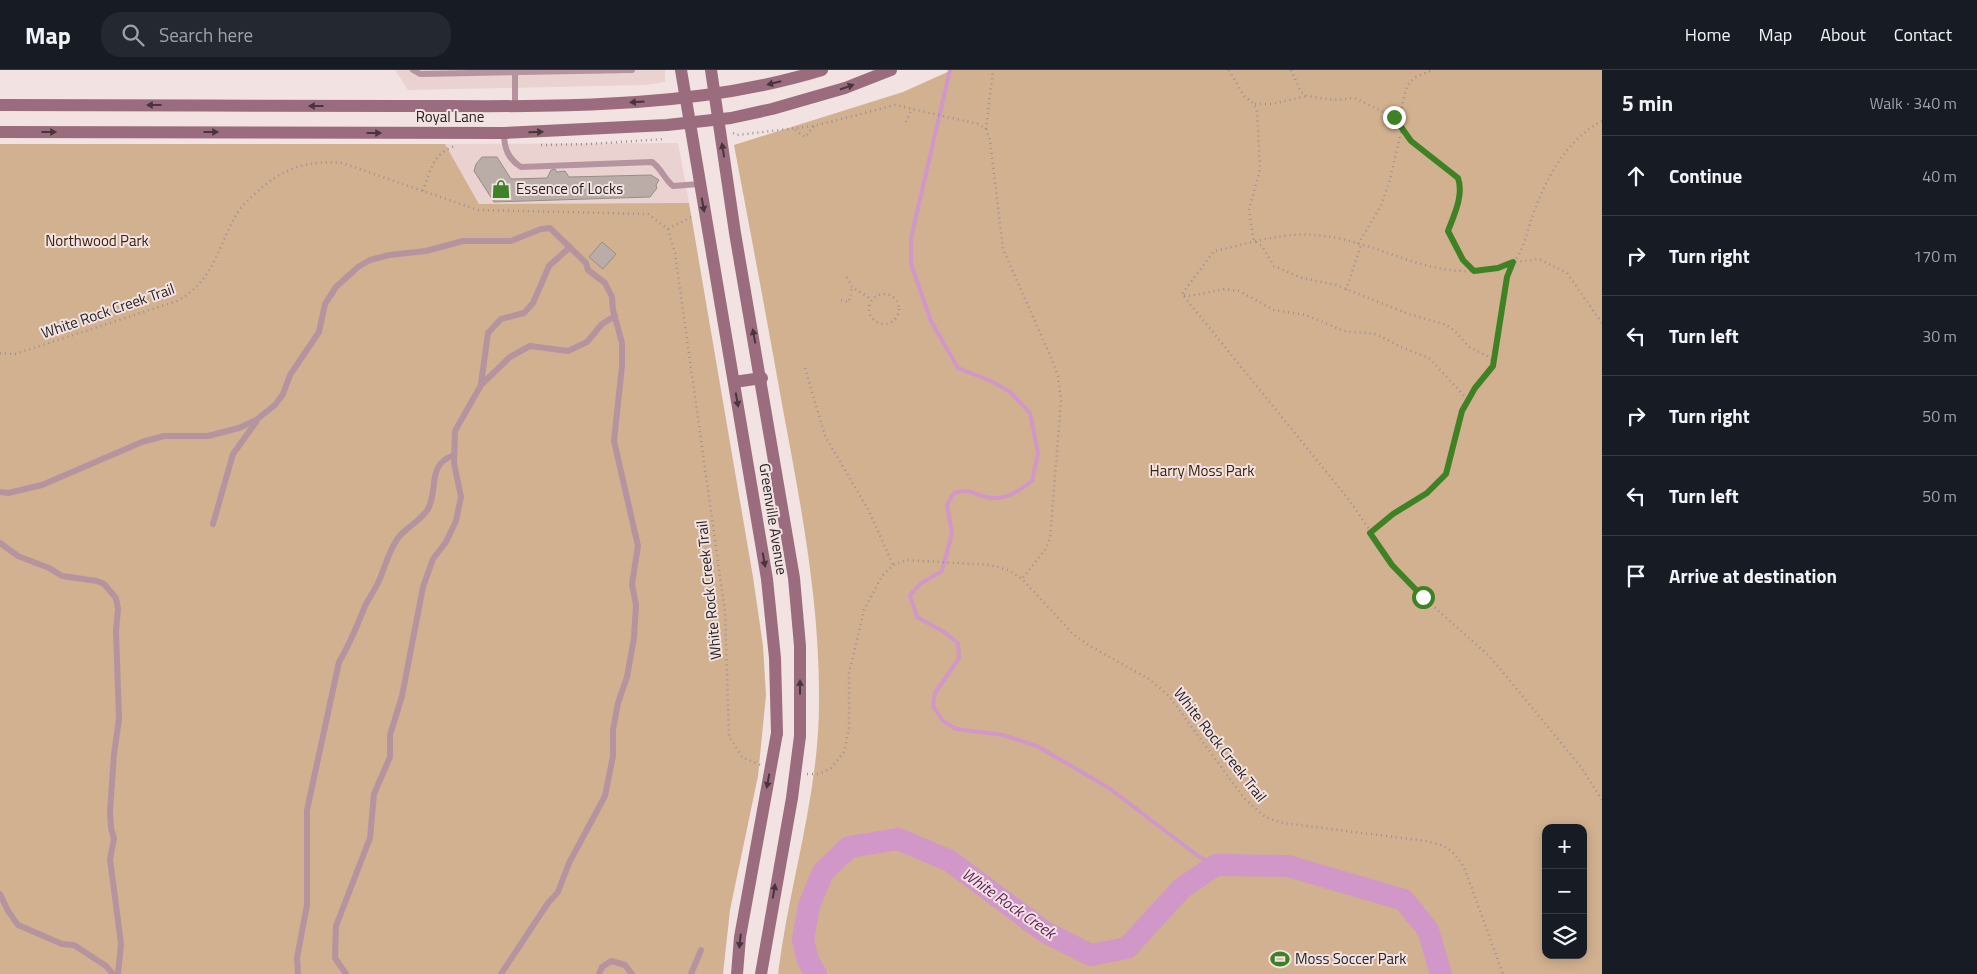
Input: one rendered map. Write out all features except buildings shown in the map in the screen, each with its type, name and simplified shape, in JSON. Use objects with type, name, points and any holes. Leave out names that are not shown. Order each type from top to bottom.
[{"type":"main road","name":"Greenville Avenue","points":[[681,70],[772,619],[777,733],[740,937],[736,974]]},
{"type":"main road","name":"Greenville Avenue","points":[[711,70],[735,233],[762,378],[798,606],[800,736],[792,798],[761,974]]},
{"type":"main road","name":"Royal Lane","points":[[0,105],[515,105],[618,103],[686,98],[756,88],[822,70]]},
{"type":"main road","name":"Royal Lane","points":[[0,132],[504,133],[689,123],[718,119],[802,101],[891,70]]},
{"type":"main road","points":[[734,382],[762,378]]},
{"type":"lane","points":[[413,70],[420,74],[515,74],[632,70]]},
{"type":"lane","points":[[515,74],[515,105]]},
{"type":"lane","points":[[504,133],[504,145],[512,161],[521,167],[652,162],[660,168],[664,179],[673,186],[699,184]]},
{"type":"lane","points":[[0,492],[8,493],[42,485],[83,466],[149,440],[164,436],[208,436],[238,428],[256,420],[275,405],[283,394],[290,375],[319,332],[325,304],[336,287],[364,263],[389,254],[426,251],[463,241],[511,241],[533,232],[550,228],[570,247],[586,263],[588,270],[605,283],[612,297],[622,343],[622,366],[614,441],[638,546],[632,584],[636,605],[634,638],[627,677],[618,703],[613,730],[613,756],[605,796],[569,863],[558,892],[548,902],[501,974]]},
{"type":"lane","points":[[481,385],[486,344],[491,328],[501,319],[524,313],[533,302],[549,266],[570,247]]},
{"type":"lane","points":[[346,974],[335,958],[336,926],[370,838],[374,794],[390,757],[390,735],[402,696],[423,587],[433,559],[446,542],[456,521],[461,498],[454,455],[455,432],[481,385],[517,352],[530,346],[568,352],[587,342],[602,324],[615,316]]},
{"type":"lane","points":[[214,524],[233,454],[256,420]]},
{"type":"lane","points":[[298,974],[297,958],[307,905],[307,810],[339,662],[351,642],[366,605],[378,582],[386,559],[398,537],[416,524],[428,508],[437,466],[446,458],[454,455]]},
{"type":"lane","points":[[0,542],[18,556],[49,568],[62,576],[96,581],[111,589],[116,598],[118,609],[116,631],[119,719],[114,754],[110,812],[110,828],[114,839],[110,859],[121,944],[118,974]]},
{"type":"lane","points":[[0,894],[8,911],[18,925],[62,944],[74,945],[106,966],[113,974]]},
{"type":"lane","points":[[691,974],[701,950]]},
{"type":"lane","points":[[600,974],[602,967],[611,961],[625,964],[632,974]]},
{"type":"path","points":[[993,70],[986,129],[990,140],[1004,249],[1052,360],[1058,376],[1061,401],[1050,539],[1045,550],[1022,579]]},
{"type":"path","points":[[1229,70],[1244,96],[1254,104],[1257,110],[1260,168],[1249,204],[1255,242]]},
{"type":"path","points":[[1291,70],[1301,92],[1307,96]]},
{"type":"path","points":[[1346,290],[1359,245],[1381,206],[1402,127],[1403,99],[1407,86],[1414,78],[1432,70]]},
{"type":"path","points":[[1254,104],[1272,104],[1307,96],[1334,100],[1355,98],[1394,117],[1411,141],[1458,178],[1460,188],[1456,210],[1448,235],[1463,260],[1474,271]]},
{"type":"path","points":[[733,133],[737,135],[814,126],[895,105],[978,124],[986,129]]},
{"type":"path","points":[[906,122],[912,108]]},
{"type":"path","points":[[1370,533],[1393,514],[1427,493],[1446,474],[1457,423],[1494,363],[1507,277],[1520,250],[1539,197],[1556,166],[1578,138],[1602,121]]},
{"type":"path","points":[[794,129],[805,137],[814,126]]},
{"type":"path","points":[[423,191],[433,162],[445,150],[455,146]]},
{"type":"path","name":"White Rock Creek Trail","points":[[0,353],[15,354],[177,301],[192,293],[220,253],[235,216],[246,201],[268,182],[290,168],[322,161],[342,163],[478,210],[648,214],[668,229],[675,253],[726,612],[729,736],[742,757],[763,766]]},
{"type":"path","points":[[668,229],[693,216]]},
{"type":"path","points":[[1182,294],[1214,251],[1281,236],[1313,235],[1327,236],[1359,245],[1423,266],[1460,272],[1498,268],[1513,262],[1539,259],[1567,273],[1602,323]]},
{"type":"path","points":[[1255,242],[1262,246],[1274,266],[1302,278],[1323,281],[1450,327],[1469,347],[1487,356],[1494,363]]},
{"type":"path","points":[[847,276],[852,287],[871,299]]},
{"type":"path","points":[[841,300],[848,302],[852,287]]},
{"type":"path","points":[[1182,294],[1190,296],[1225,289],[1239,291],[1274,310],[1306,315],[1344,331],[1376,334],[1429,358],[1469,401]]},
{"type":"path","points":[[889,294],[898,303],[898,316],[888,324],[875,322],[868,312],[871,299],[876,295],[889,294]]},
{"type":"path","points":[[1182,294],[1350,501],[1392,565],[1417,591],[1488,655],[1581,767],[1602,800]]},
{"type":"path","points":[[800,773],[818,774],[831,768],[844,752],[849,729],[849,673],[864,610],[882,576],[894,565],[869,511],[825,436],[804,368]]},
{"type":"path","name":"White Rock Creek Trail","points":[[894,565],[907,560],[920,559],[966,563],[1008,570],[1022,579],[1073,634],[1090,646],[1149,679],[1169,696],[1244,798],[1266,818],[1283,823],[1426,840],[1442,845],[1454,852],[1464,867],[1503,974]]},
{"type":"shaded area","points":[[395,70],[665,70],[665,82],[645,85],[408,90]]},
{"type":"shaded area","points":[[678,143],[689,203],[479,204],[445,144]]},
{"type":"green space","name":"Harry Moss Park","points":[[952,70],[1602,70],[1602,974],[778,974],[814,772],[818,737],[819,666],[809,558],[734,145],[903,92]]},
{"type":"green space","name":"Northwood Park","points":[[0,144],[445,144],[479,204],[689,203],[753,577],[763,646],[766,695],[758,776],[730,910],[723,974],[0,974]]},
{"type":"waterway","points":[[950,70],[911,238],[911,264],[931,321],[958,368],[991,381],[1010,392],[1030,413],[1038,453],[1032,481],[1018,491],[998,498],[961,491],[954,493],[947,505],[952,533],[942,571],[920,584],[910,595],[917,617],[944,632],[958,643],[959,658],[935,693],[933,706],[943,721],[956,729],[1003,735],[1037,746],[1109,788],[1198,856],[1216,865]]},
{"type":"waterway","name":"White Rock Creek","points":[[816,974],[808,961],[803,940],[809,906],[823,872],[849,847],[898,839],[950,861],[1045,932],[1091,955],[1127,948],[1182,888],[1216,865],[1288,866],[1404,900],[1428,930],[1441,974]]},
{"type":"place","name":"Essence of Locks","points":[[501,189]]},
{"type":"place","name":"Moss Soccer Park","points":[[1280,959]]},
{"type":"route","points":[[1394,117],[1411,141],[1437,164],[1450,170],[1458,178],[1460,188],[1456,210],[1448,235],[1463,260],[1474,271],[1498,268],[1513,262],[1507,277],[1493,366],[1475,388],[1462,411],[1457,423],[1446,474],[1427,493],[1393,514],[1370,533],[1392,565],[1423,597]]}]
